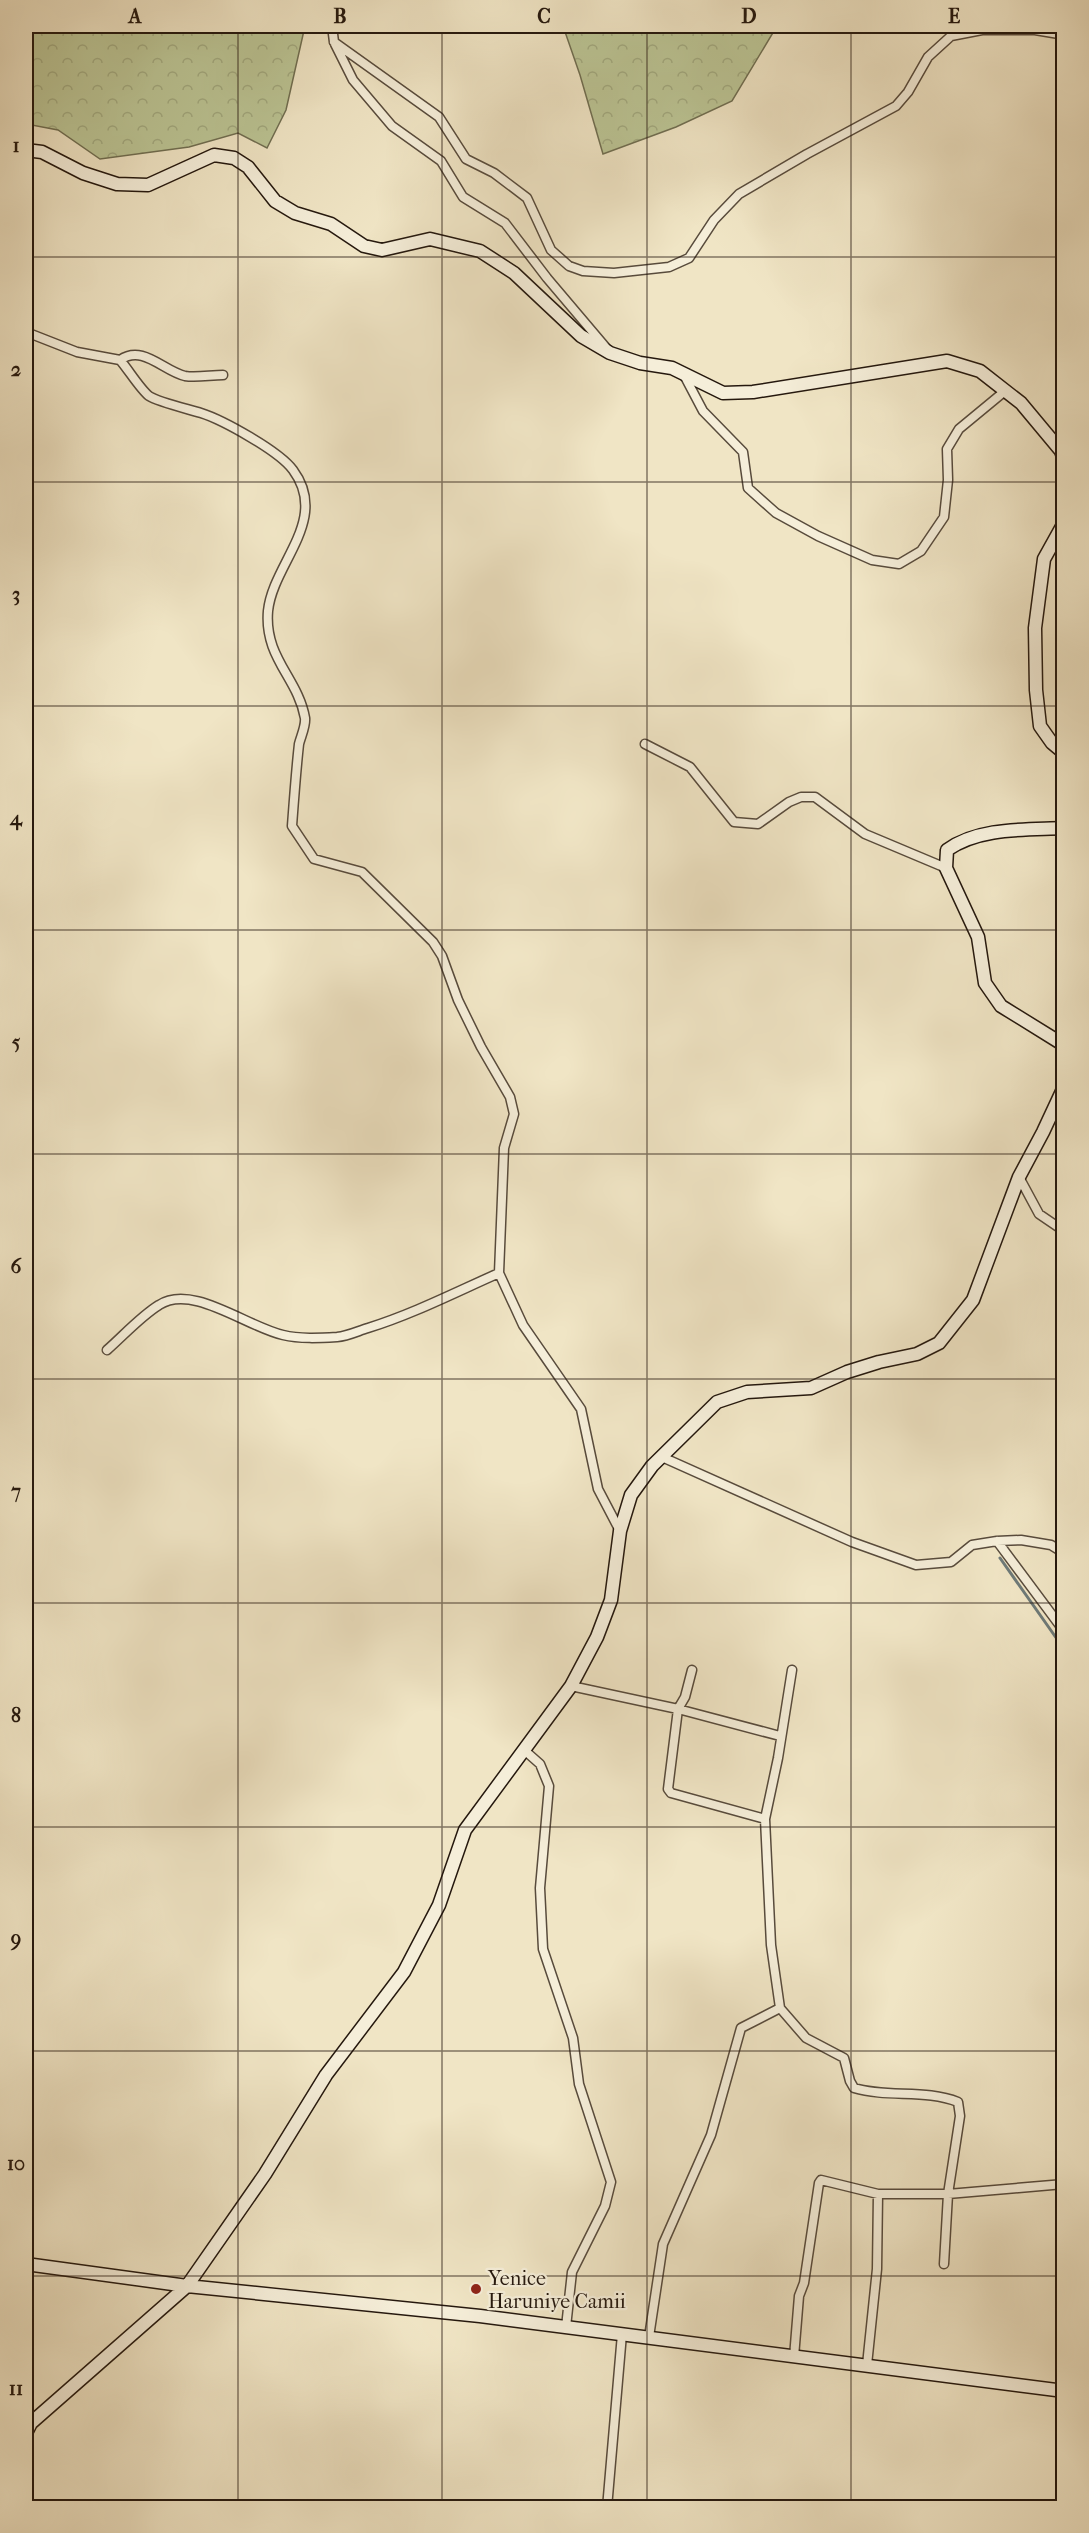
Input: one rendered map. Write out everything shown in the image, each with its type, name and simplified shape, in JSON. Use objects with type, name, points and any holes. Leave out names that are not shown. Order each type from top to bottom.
[{"type":"street","points":[[332,26],[334,42],[353,80],[392,126],[441,161],[463,197],[505,223],[547,278],[610,353]]},
{"type":"street","points":[[334,42],[439,117],[466,159],[494,173],[527,198],[551,250],[568,266],[583,271],[614,273],[669,267],[689,258],[714,220],[739,194],[896,106],[908,92],[928,57],[951,36],[982,30],[1035,30],[1059,34],[1064,49]]},
{"type":"street","points":[[26,150],[42,152],[82,173],[117,184],[148,184],[214,155],[234,158],[248,166],[275,201],[295,213],[331,224],[363,246],[382,250],[430,239],[480,251],[514,273],[581,336],[610,353],[640,363],[672,368],[723,393],[753,392],[947,361],[980,371],[1021,403],[1061,451],[1064,460]]},
{"type":"street","points":[[26,332],[78,352],[120,360],[148,395],[208,415],[272,451],[293,471],[302,489],[305,521],[277,580],[268,610],[273,653],[298,700],[305,719],[300,742],[292,826],[314,859],[362,872],[433,942],[442,956],[458,1000],[481,1047],[510,1097],[514,1114],[504,1148],[499,1273],[523,1325],[581,1409],[598,1489],[621,1531]]},
{"type":"street","points":[[120,360],[127,355],[138,354],[185,376],[223,375]]},
{"type":"street","points":[[684,375],[703,411],[743,452],[748,488],[776,513],[818,536],[872,560],[899,564],[921,551],[944,517],[948,480],[947,449],[959,429],[1005,391]]},
{"type":"street","points":[[1064,523],[1044,559],[1035,628],[1040,726],[1064,753]]},
{"type":"street","points":[[645,744],[690,767],[734,822],[759,824],[789,802],[801,797],[815,797],[865,834],[946,868]]},
{"type":"street","points":[[1064,828],[996,832],[960,840],[947,850],[946,868],[978,937],[985,983],[1001,1006],[1064,1045]]},
{"type":"street","points":[[26,2433],[31,2423],[187,2286],[265,2174],[326,2076],[404,1972],[439,1905],[465,1830],[571,1686],[597,1637],[610,1600],[621,1531],[632,1495],[662,1456],[717,1402],[747,1392],[811,1388],[847,1372],[917,1354],[939,1343],[973,1300],[1019,1177],[1064,1087]]},
{"type":"street","points":[[1019,1177],[1040,1214],[1064,1231]]},
{"type":"street","points":[[107,1350],[159,1304],[176,1298],[189,1298],[209,1304],[242,1321],[281,1335],[298,1338],[341,1337],[385,1323],[499,1273]]},
{"type":"street","points":[[662,1456],[852,1542],[916,1565],[951,1562],[972,1545],[997,1541],[1021,1540],[1064,1547]]},
{"type":"street","points":[[997,1541],[1064,1630]]},
{"type":"street","points":[[1051,1545],[1064,1553]]},
{"type":"street","points":[[692,1670],[685,1697],[678,1710],[667,1783],[671,1793],[765,1819]]},
{"type":"street","points":[[792,1670],[778,1758],[765,1819],[771,1945],[780,2008],[806,2038],[844,2058],[854,2088],[893,2095],[942,2097],[958,2102],[960,2116],[948,2194],[944,2264]]},
{"type":"street","points":[[571,1686],[780,1736]]},
{"type":"street","points":[[524,1749],[540,1764],[549,1786],[540,1888],[543,1949],[573,2038],[579,2084],[611,2182],[604,2206],[573,2272],[566,2327]]},
{"type":"street","points":[[649,2337],[663,2244],[711,2135],[741,2028],[780,2008]]},
{"type":"street","points":[[794,2356],[799,2296],[804,2283],[821,2180],[878,2194],[948,2194],[1064,2184]]},
{"type":"street","points":[[867,2365],[877,2269],[878,2194]]},
{"type":"street","points":[[26,2264],[187,2286],[649,2337],[1064,2391]]},
{"type":"street","points":[[607,2508],[622,2334]]},
{"type":"green space","points":[[26,26],[305,26],[286,110],[267,148],[238,133],[189,147],[100,159],[58,130],[26,124]]},
{"type":"green space","points":[[563,26],[777,26],[732,101],[676,127],[603,154]]},
{"type":"waterway","points":[[1000,1558],[1064,1649]]},
{"type":"place","name":"Yenice Haruniye Camii","points":[[476,2289]]}]
